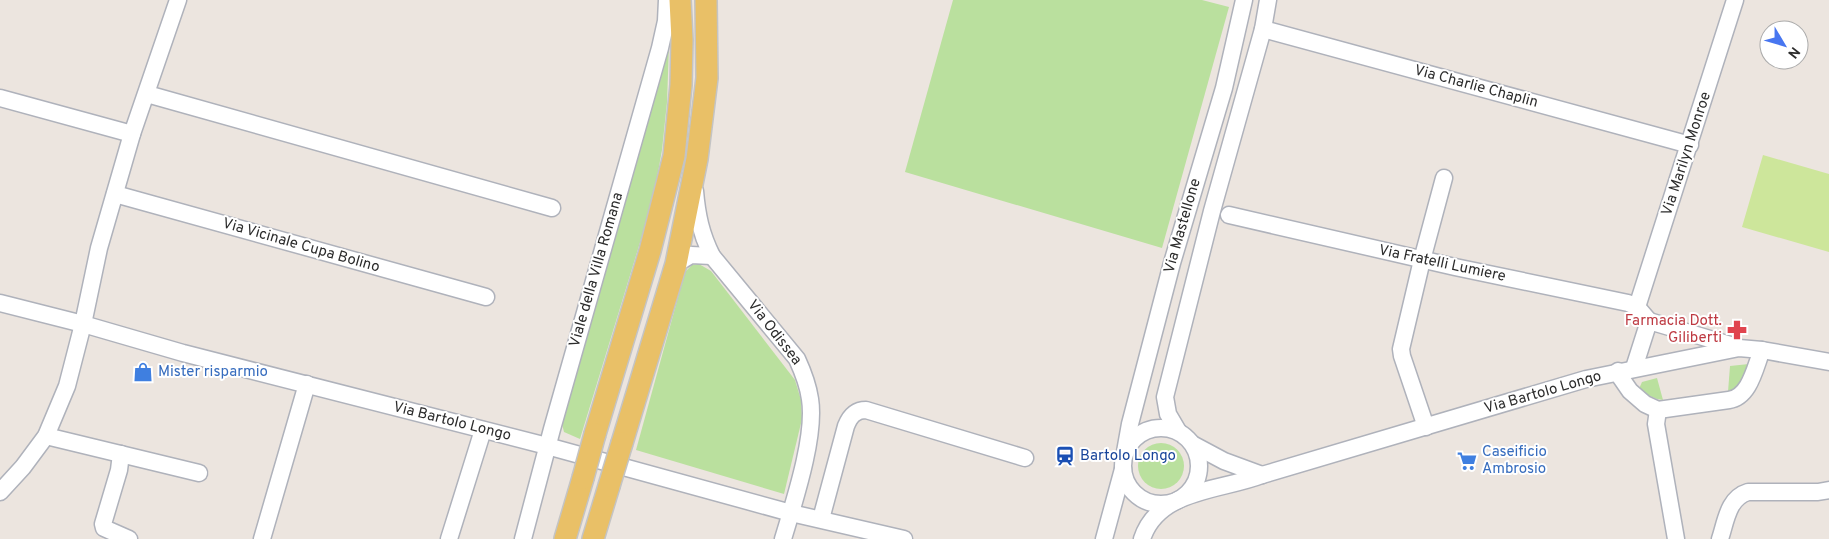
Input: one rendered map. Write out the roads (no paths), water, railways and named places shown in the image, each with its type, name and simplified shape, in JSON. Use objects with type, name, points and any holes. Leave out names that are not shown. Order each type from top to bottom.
[{"type":"main road","points":[[565,539],[650,251],[674,156],[681,85],[682,40],[680,0]]},
{"type":"main road","points":[[593,539],[676,264],[694,176],[707,78],[706,0]]},
{"type":"street","points":[[0,492],[23,467],[46,436],[60,408],[83,324],[99,248],[132,134],[178,0]]},
{"type":"street","name":"Viale della Villa Romana","points":[[523,539],[547,446],[660,48],[668,0]]},
{"type":"street","name":"Via Mastellone","points":[[1125,452],[1130,424],[1165,291],[1224,88],[1244,0]]},
{"type":"street","name":"Via Mastellone","points":[[1178,431],[1168,414],[1165,397],[1268,0]]},
{"type":"street","name":"Via Marilyn Monroe","points":[[1637,307],[1735,0]]},
{"type":"street","name":"Via Charlie Chaplin","points":[[1262,29],[1690,145]]},
{"type":"street","points":[[148,91],[546,203]]},
{"type":"street","points":[[0,98],[132,134]]},
{"type":"street","name":"Via Odissea","points":[[694,176],[697,216],[703,240],[712,256],[797,359],[805,376],[810,401],[809,439],[783,539]]},
{"type":"street","points":[[1426,427],[1401,349],[1444,178]]},
{"type":"street","name":"Via Vicinale Cupa Bolino","points":[[115,194],[486,297]]},
{"type":"street","name":"Via Fratelli Lumiere","points":[[1229,215],[1422,260],[1628,303],[1637,307]]},
{"type":"street","points":[[676,264],[691,254],[712,256]]},
{"type":"street","name":"Via Bartolo Longo","points":[[0,303],[83,324],[183,353],[547,446],[791,512],[904,539]]},
{"type":"street","points":[[1637,307],[1649,321],[1739,348]]},
{"type":"street","points":[[1649,321],[1621,378],[1630,391],[1645,404],[1658,410],[1739,397],[1746,390],[1762,350]]},
{"type":"street","name":"Via Bartolo Longo","points":[[1142,539],[1144,532],[1157,514],[1178,500],[1197,492],[1245,482],[1262,475],[1586,379],[1739,348],[1762,350],[1829,362]]},
{"type":"street","points":[[262,539],[306,384]]},
{"type":"street","points":[[820,519],[846,426],[849,419],[859,410],[866,410],[1025,458]]},
{"type":"street","points":[[1658,410],[1656,424],[1676,539]]},
{"type":"street","points":[[1104,539],[1123,469],[1125,452],[1132,441],[1142,433],[1154,428],[1178,431],[1194,445],[1224,462],[1262,475]]},
{"type":"street","points":[[449,539],[483,430]]},
{"type":"street","points":[[46,436],[199,473]]},
{"type":"street","points":[[1123,469],[1125,479],[1130,488],[1142,499],[1157,504],[1178,500],[1190,490],[1198,476],[1198,455],[1194,445]]},
{"type":"street","points":[[121,454],[119,470],[103,524],[108,532],[129,539]]},
{"type":"street","points":[[1720,539],[1731,504],[1741,494],[1748,492],[1818,492],[1829,490]]},
{"type":"place","name":"Farmacia Dott. Giliberti","points":[[1737,330]]},
{"type":"place","name":"Mister risparmio","points":[[143,372]]},
{"type":"place","name":"Bartolo Longo","points":[[1065,456]]},
{"type":"place","name":"Caseificio Ambrosio","points":[[1467,461]]}]
